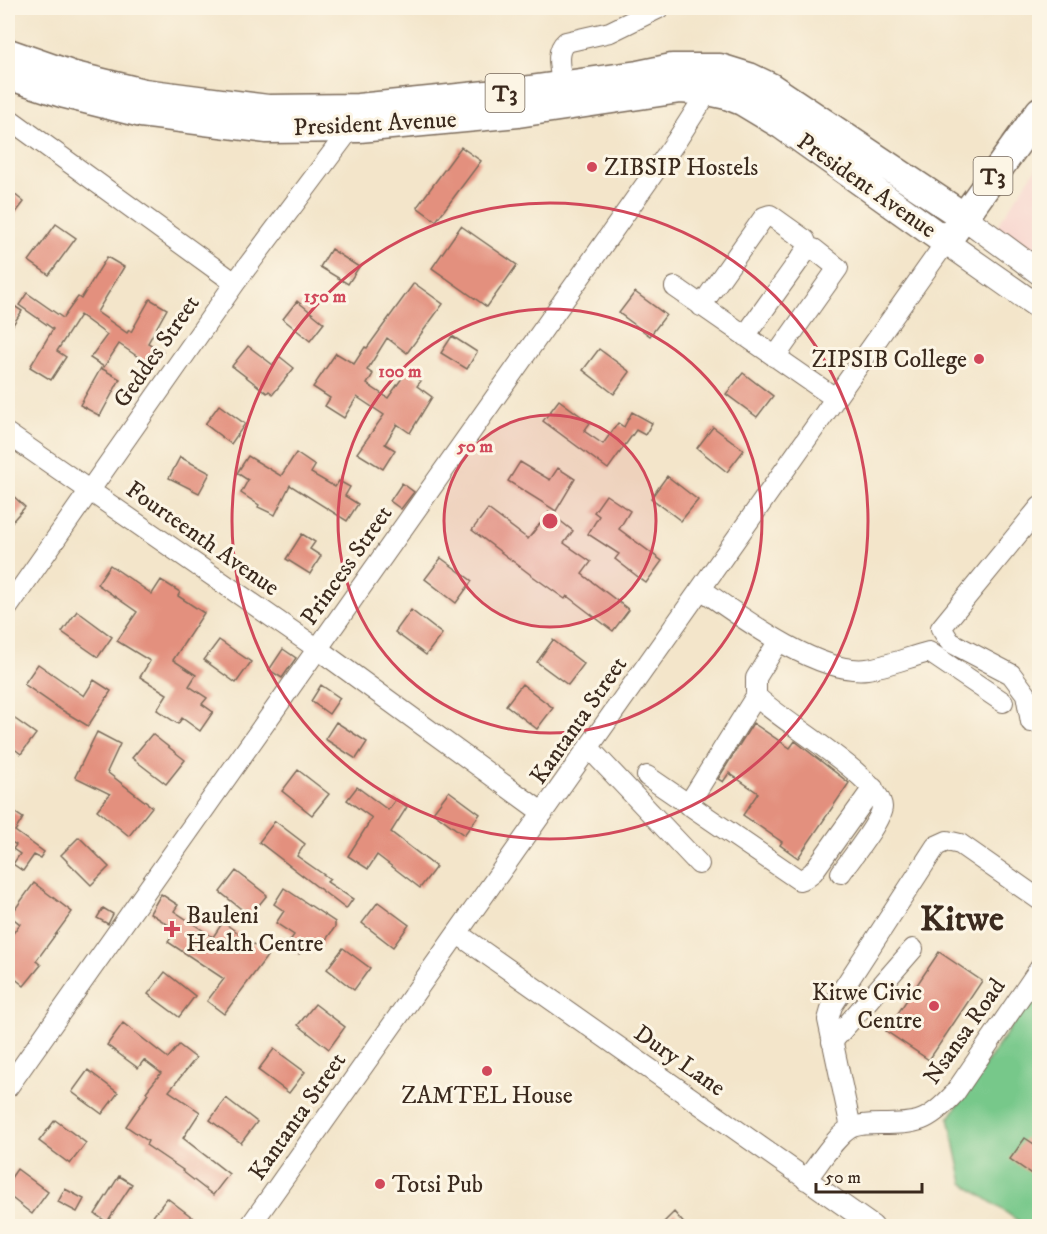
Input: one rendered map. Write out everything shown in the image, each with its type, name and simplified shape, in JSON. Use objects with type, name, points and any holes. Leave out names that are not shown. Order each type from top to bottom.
[{"type":"highway","name":"President Avenue","points":[[8,53],[71,75],[144,93],[268,109],[358,108],[515,92],[672,68],[715,80]]},
{"type":"highway","name":"President Avenue","points":[[8,75],[65,94],[141,113],[267,129],[351,128],[518,113],[681,89],[715,80],[749,76],[782,125],[946,242]]},
{"type":"highway","name":"President Avenue","points":[[763,98],[869,153],[964,217]]},
{"type":"highway","name":"T3","points":[[946,242],[1040,111]]},
{"type":"highway","points":[[852,176],[869,153]]},
{"type":"main road","name":"President Avenue","points":[[964,217],[1040,273]]},
{"type":"main road","name":"President Avenue","points":[[946,242],[1040,308]]},
{"type":"street","points":[[562,85],[559,52],[566,42],[610,32],[659,8]]},
{"type":"street","name":"Princess Street","points":[[8,1087],[677,140],[715,80]]},
{"type":"street","points":[[8,118],[236,283]]},
{"type":"street","name":"Geddes Street","points":[[8,607],[236,283],[351,128]]},
{"type":"street","points":[[701,306],[767,215],[805,240],[808,248]]},
{"type":"street","name":"Kantanta Street","points":[[250,1227],[946,242]]},
{"type":"street","points":[[775,357],[837,270],[829,260],[814,249],[808,248]]},
{"type":"street","points":[[745,336],[808,248]]},
{"type":"street","points":[[675,287],[835,398]]},
{"type":"street","name":"Fourteenth Avenue","points":[[8,434],[318,648],[543,813]]},
{"type":"street","points":[[1031,722],[1026,694],[1011,674],[950,642],[941,628],[1040,507]]},
{"type":"street","points":[[701,589],[778,642],[841,668],[867,669],[929,652],[1003,702]]},
{"type":"street","points":[[688,804],[756,696],[756,678],[778,642]]},
{"type":"street","points":[[756,696],[856,772],[873,788],[882,805],[880,817],[841,873]]},
{"type":"street","points":[[589,748],[699,864]]},
{"type":"street","points":[[647,776],[799,880],[813,872],[873,788]]},
{"type":"street","points":[[806,1180],[840,1136],[851,1128],[828,1020],[832,1006],[936,846],[947,841],[960,844],[1040,900]]},
{"type":"street","name":"Dury Lane","points":[[458,934],[873,1227]]},
{"type":"street","points":[[832,1042],[913,949]]},
{"type":"street","name":"Nsansa Road","points":[[851,1128],[865,1124],[904,1124],[921,1121],[939,1111],[954,1094],[1040,968]]},
{"type":"shaded area","points":[[1039,164],[1039,259],[995,229]]},
{"type":"green space","points":[[1039,986],[1039,1226],[1026,1226],[963,1183],[949,1118]]},
{"type":"building","points":[[461,147],[481,161],[436,221],[417,207]]},
{"type":"building","points":[[8,189],[24,202],[8,223]]},
{"type":"building","points":[[56,224],[76,238],[49,275],[29,261]]},
{"type":"building","points":[[461,226],[517,265],[487,307],[432,268]]},
{"type":"building","points":[[331,249],[359,267],[348,284],[320,267]]},
{"type":"building","points":[[107,257],[124,267],[97,312],[127,333],[129,330],[131,332],[150,299],[167,309],[148,343],[163,352],[153,367],[119,344],[104,367],[90,358],[107,335],[80,315],[57,351],[66,357],[51,380],[30,367],[53,329],[19,305],[27,293],[63,318],[78,297],[81,299]]},
{"type":"building","points":[[414,283],[443,304],[407,353],[387,338],[367,370],[373,374],[367,384],[388,398],[407,371],[421,381],[417,386],[432,397],[410,433],[397,424],[385,444],[395,450],[383,469],[357,453],[384,415],[357,397],[344,418],[325,406],[330,398],[313,387],[336,353],[354,364]]},
{"type":"building","points":[[635,292],[666,315],[650,336],[619,313]]},
{"type":"building","points":[[297,301],[324,323],[310,341],[283,319]]},
{"type":"building","points":[[8,302],[22,311],[8,332]]},
{"type":"building","points":[[452,336],[477,352],[467,369],[441,353]]},
{"type":"building","points":[[248,346],[273,365],[279,356],[294,368],[273,394],[269,391],[267,393],[232,366]]},
{"type":"building","points":[[599,349],[630,372],[614,394],[583,370]]},
{"type":"building","points":[[101,368],[120,379],[100,416],[80,405]]},
{"type":"building","points":[[743,373],[773,396],[757,417],[726,394]]},
{"type":"building","points":[[559,400],[590,423],[584,431],[603,444],[618,423],[624,427],[632,412],[652,423],[645,435],[636,430],[608,469],[543,421]]},
{"type":"building","points":[[219,405],[245,424],[231,444],[205,424]]},
{"type":"building","points":[[713,427],[744,450],[727,472],[697,448]]},
{"type":"building","points":[[296,453],[315,466],[311,473],[335,487],[339,481],[350,487],[345,496],[358,504],[347,521],[290,485],[275,515],[258,507],[259,505],[241,493],[248,480],[237,473],[248,456],[281,476]]},
{"type":"building","points":[[180,457],[210,473],[199,493],[169,478]]},
{"type":"building","points":[[520,462],[550,480],[558,468],[575,479],[556,511],[508,481]]},
{"type":"building","points":[[667,476],[698,500],[681,521],[651,498]]},
{"type":"building","points":[[402,483],[414,492],[401,509],[390,501]]},
{"type":"building","points":[[8,491],[25,507],[8,526]]},
{"type":"building","points":[[606,495],[630,511],[619,529],[662,561],[646,583],[615,559],[619,554],[588,534],[599,516],[594,512]]},
{"type":"building","points":[[488,509],[528,539],[549,512],[573,531],[564,543],[591,562],[582,574],[629,610],[613,631],[567,596],[565,599],[531,575],[472,530]]},
{"type":"building","points":[[302,534],[315,542],[310,549],[321,556],[310,574],[286,559]]},
{"type":"building","points":[[441,558],[472,581],[456,603],[425,579]]},
{"type":"building","points":[[110,565],[152,594],[161,580],[180,592],[178,596],[204,613],[173,660],[196,675],[189,686],[207,698],[202,704],[213,712],[200,731],[182,718],[178,724],[157,710],[167,694],[140,677],[150,661],[117,641],[137,612],[97,584]]},
{"type":"building","points":[[411,610],[442,634],[426,655],[395,632]]},
{"type":"building","points":[[77,611],[112,637],[98,657],[62,632]]},
{"type":"building","points":[[219,640],[251,662],[236,683],[204,660]]},
{"type":"building","points":[[553,640],[584,664],[568,685],[537,662]]},
{"type":"building","points":[[283,649],[296,658],[282,678],[269,670]]},
{"type":"building","points":[[38,664],[84,696],[94,680],[111,691],[88,726],[24,684]]},
{"type":"building","points":[[522,684],[553,708],[537,729],[506,705]]},
{"type":"building","points":[[321,685],[340,698],[329,714],[311,701]]},
{"type":"building","points":[[8,714],[36,734],[21,754],[8,744]]},
{"type":"building","points":[[336,722],[367,742],[356,759],[325,739]]},
{"type":"building","points":[[753,723],[790,748],[795,741],[849,783],[798,858],[780,845],[782,842],[743,815],[758,793],[729,773],[723,782],[718,779]]},
{"type":"building","points":[[97,732],[120,744],[107,772],[152,807],[129,836],[97,810],[110,794],[75,777]]},
{"type":"building","points":[[152,734],[185,760],[166,784],[132,758]]},
{"type":"building","points":[[298,770],[329,794],[312,815],[282,791]]},
{"type":"building","points":[[357,787],[388,810],[396,799],[407,807],[391,832],[436,867],[420,888],[377,855],[368,869],[348,856],[372,818],[347,800]]},
{"type":"building","points":[[449,791],[480,814],[464,835],[433,812]]},
{"type":"building","points":[[8,808],[23,818],[15,831],[44,852],[40,858],[34,855],[23,871],[13,864],[20,854],[13,849],[16,845],[10,841],[8,844]]},
{"type":"building","points":[[275,821],[305,844],[297,856],[330,879],[327,882],[353,899],[346,909],[259,842]]},
{"type":"building","points":[[79,837],[109,867],[91,885],[61,855]]},
{"type":"building","points":[[236,871],[267,895],[250,916],[220,892]]},
{"type":"building","points":[[34,883],[72,912],[36,961],[41,965],[24,986],[8,973],[8,940],[20,924],[10,916]]},
{"type":"building","points":[[284,888],[335,922],[335,927],[320,948],[308,941],[299,954],[287,945],[294,935],[276,923],[284,911],[274,904]]},
{"type":"building","points":[[161,894],[178,905],[174,911],[213,937],[223,922],[268,955],[224,1014],[207,1001],[224,979],[168,942],[176,930],[150,913]]},
{"type":"building","points":[[378,902],[409,925],[393,947],[362,923]]},
{"type":"building","points":[[103,908],[113,914],[108,924],[97,918]]},
{"type":"building","points":[[343,948],[370,968],[354,990],[327,969]]},
{"type":"building","name":"Kitwe Civic Centre","points":[[939,952],[982,981],[929,1060],[886,1031]]},
{"type":"building","points":[[165,972],[195,996],[179,1017],[148,994]]},
{"type":"building","points":[[315,1004],[345,1027],[329,1049],[298,1025]]},
{"type":"building","points":[[123,1023],[168,1058],[179,1045],[196,1058],[169,1091],[200,1112],[183,1138],[229,1174],[213,1195],[183,1170],[146,1145],[148,1141],[126,1126],[148,1094],[146,1092],[161,1073],[144,1060],[138,1068],[107,1045]]},
{"type":"building","points":[[274,1049],[305,1072],[289,1093],[258,1070]]},
{"type":"building","points":[[88,1070],[118,1093],[102,1114],[72,1092]]},
{"type":"building","points":[[226,1098],[257,1122],[241,1143],[210,1120]]},
{"type":"building","points":[[55,1120],[86,1143],[70,1164],[39,1141]]},
{"type":"building","points":[[1025,1138],[1040,1148],[1040,1180],[1010,1159]]},
{"type":"building","points":[[17,1169],[48,1192],[32,1214],[8,1195],[8,1182]]},
{"type":"building","points":[[119,1176],[132,1184],[107,1222],[95,1214]]},
{"type":"building","points":[[65,1189],[84,1199],[77,1212],[58,1202]]},
{"type":"building","points":[[167,1198],[205,1227],[161,1227],[151,1219]]},
{"type":"building","points":[[674,1212],[687,1227],[659,1227]]},
{"type":"place","name":"ZIBSIP Hostels","points":[[592,167]]},
{"type":"place","name":"ZIPSIB College","points":[[979,359]]},
{"type":"place","name":"Bauleni Health Centre","points":[[172,929]]},
{"type":"place","name":"Kitwe Civic Centre","points":[[934,1006]]},
{"type":"place","name":"ZAMTEL House","points":[[487,1071]]},
{"type":"place","name":"Totsi Pub","points":[[380,1184]]},
{"type":"district","name":"Kitwe","points":[[962,917]]}]
